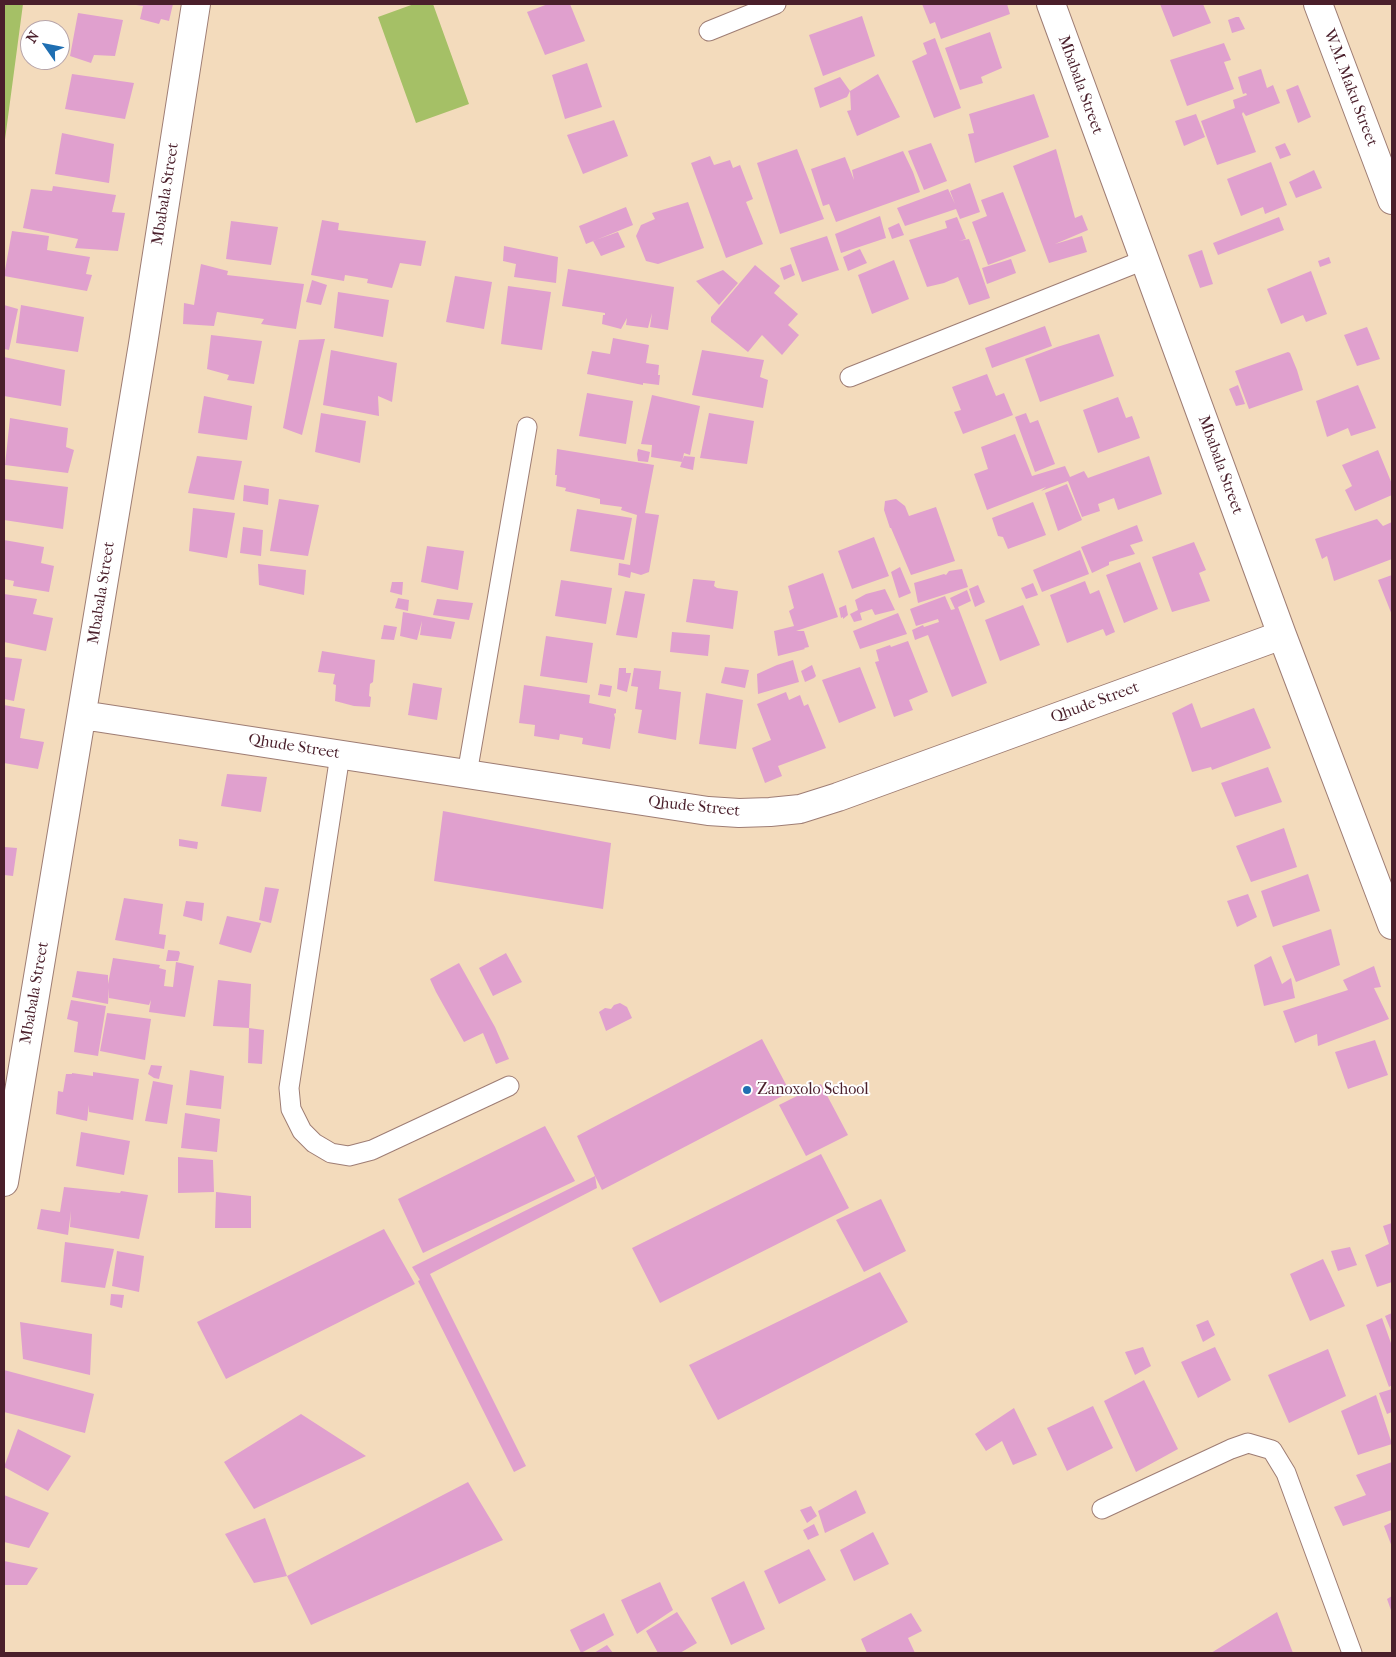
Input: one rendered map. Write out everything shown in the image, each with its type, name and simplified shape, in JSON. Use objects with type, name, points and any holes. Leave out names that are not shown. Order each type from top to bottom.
[{"type":"street","name":"Mbabala Street","points":[[4,1182],[143,344],[196,4]]},
{"type":"street","name":"Mbabala Street","points":[[1051,4],[1282,635],[1392,925]]},
{"type":"street","name":"W.M. Maku Street","points":[[1318,4],[1392,200]]},
{"type":"street","name":"Qhude Street","points":[[82,715],[708,811],[770,812],[800,809],[838,797],[1282,635]]},
{"type":"lane","points":[[709,31],[776,4]]},
{"type":"lane","points":[[850,377],[1144,260]]},
{"type":"lane","points":[[467,774],[527,427]]},
{"type":"lane","points":[[340,755],[289,1088],[291,1109],[302,1131],[314,1143],[331,1153],[349,1156],[372,1150],[509,1086]]},
{"type":"lane","points":[[1102,1508],[1248,1443],[1272,1450],[1286,1472],[1352,1653]]},
{"type":"green space","points":[[4,4],[23,4],[20,20],[4,147]]},
{"type":"green space","points":[[414,4],[433,4],[469,104],[416,123],[378,17]]},
{"type":"building","points":[[136,4],[173,4],[169,21],[161,19],[159,24],[140,19],[143,6]]},
{"type":"building","points":[[548,4],[570,4],[585,41],[545,55],[527,12]]},
{"type":"building","points":[[922,4],[1007,4],[1010,14],[941,39],[935,22],[930,24]]},
{"type":"building","points":[[1160,4],[1203,4],[1211,23],[1173,37]]},
{"type":"building","points":[[78,13],[123,20],[115,56],[94,55],[91,63],[70,56]]},
{"type":"building","points":[[862,16],[875,56],[823,76],[809,35]]},
{"type":"building","points":[[1239,17],[1245,29],[1232,33],[1228,20]]},
{"type":"building","points":[[990,32],[1002,68],[981,77],[983,83],[960,90],[945,48]]},
{"type":"building","points":[[935,38],[961,108],[934,118],[912,61],[927,54],[923,43]]},
{"type":"building","points":[[1224,43],[1231,60],[1224,62],[1234,89],[1187,106],[1170,60]]},
{"type":"building","points":[[587,63],[602,107],[565,119],[552,75]]},
{"type":"building","points":[[1261,69],[1267,88],[1273,85],[1280,103],[1246,116],[1243,112],[1242,114],[1256,152],[1217,165],[1201,121],[1235,108],[1233,100],[1247,95],[1246,93],[1243,94],[1238,77]]},
{"type":"building","points":[[72,74],[134,83],[125,119],[65,109]]},
{"type":"building","points":[[878,74],[900,117],[857,136],[847,111],[851,110],[850,91]]},
{"type":"building","points":[[840,77],[850,91],[847,97],[820,108],[814,88]]},
{"type":"building","points":[[1298,85],[1311,117],[1298,123],[1286,90]]},
{"type":"building","points":[[1034,94],[1049,137],[975,163],[968,134],[974,133],[969,114]]},
{"type":"building","points":[[1196,114],[1205,137],[1184,146],[1175,121]]},
{"type":"building","points":[[614,120],[628,156],[583,174],[567,135]]},
{"type":"building","points":[[62,133],[114,144],[109,183],[55,174]]},
{"type":"building","points":[[931,143],[947,181],[924,190],[908,151]]},
{"type":"building","points":[[1285,143],[1291,155],[1280,159],[1275,147]]},
{"type":"building","points":[[797,149],[824,219],[780,234],[757,163]]},
{"type":"building","points":[[1056,149],[1075,218],[1082,215],[1088,230],[1055,244],[1082,236],[1087,252],[1049,263],[1013,166]]},
{"type":"building","points":[[903,151],[920,192],[836,222],[829,204],[823,206],[811,169],[845,157],[854,180],[852,170]]},
{"type":"building","points":[[710,156],[714,165],[730,160],[733,168],[740,165],[753,199],[746,202],[763,244],[726,258],[691,163]]},
{"type":"building","points":[[1271,162],[1287,205],[1265,214],[1263,207],[1241,216],[1227,179]]},
{"type":"building","points":[[1314,170],[1322,188],[1296,198],[1289,182]]},
{"type":"building","points":[[970,183],[980,212],[960,219],[956,209],[905,226],[897,208],[948,189],[955,204],[950,191]]},
{"type":"building","points":[[53,186],[116,195],[112,212],[125,213],[118,251],[75,248],[78,239],[23,228],[31,189],[52,191]]},
{"type":"building","points":[[1003,192],[1026,251],[988,265],[972,222],[987,216],[981,200]]},
{"type":"building","points":[[688,202],[704,248],[658,264],[646,261],[636,236],[641,225],[655,219],[652,213]]},
{"type":"building","points":[[626,207],[633,225],[586,244],[579,226]]},
{"type":"building","points":[[880,216],[886,238],[841,253],[835,234]]},
{"type":"building","points":[[957,217],[966,239],[959,241],[969,239],[990,298],[969,305],[958,277],[927,287],[909,240],[947,228],[945,221]]},
{"type":"building","points":[[1279,217],[1284,230],[1218,255],[1213,243]]},
{"type":"building","points":[[322,220],[339,223],[338,230],[426,241],[421,266],[400,263],[392,288],[367,283],[368,279],[345,275],[344,281],[311,275]]},
{"type":"building","points":[[231,221],[278,227],[271,265],[226,259]]},
{"type":"building","points":[[899,223],[904,235],[892,239],[888,228]]},
{"type":"building","points":[[12,231],[49,236],[47,250],[90,257],[86,274],[92,275],[87,291],[4,276]]},
{"type":"building","points":[[618,232],[625,247],[601,256],[593,241]]},
{"type":"building","points":[[827,236],[839,270],[802,282],[790,248]]},
{"type":"building","points":[[504,246],[558,257],[556,283],[514,277],[516,264],[503,261]]},
{"type":"building","points":[[860,249],[867,263],[848,271],[843,257]]},
{"type":"building","points":[[1202,250],[1213,284],[1200,288],[1188,255]]},
{"type":"building","points":[[1329,257],[1331,263],[1320,267],[1318,261]]},
{"type":"building","points":[[1011,259],[1016,273],[987,284],[982,268]]},
{"type":"building","points":[[894,260],[909,299],[872,314],[858,275]]},
{"type":"building","points":[[201,264],[228,271],[227,275],[304,284],[296,329],[261,324],[264,319],[217,312],[214,326],[183,324],[184,303],[194,305]]},
{"type":"building","points":[[791,264],[795,275],[784,280],[780,268]]},
{"type":"building","points":[[755,265],[780,286],[774,293],[798,314],[788,325],[799,335],[782,355],[762,335],[748,352],[711,322],[711,317]]},
{"type":"building","points":[[568,269],[674,287],[668,330],[650,327],[652,313],[648,328],[626,325],[627,318],[621,329],[602,324],[605,313],[562,306]]},
{"type":"building","points":[[723,270],[738,283],[719,305],[696,281]]},
{"type":"building","points":[[1311,271],[1327,314],[1306,322],[1303,315],[1281,324],[1267,289]]},
{"type":"building","points":[[455,276],[492,282],[484,329],[446,322]]},
{"type":"building","points":[[312,280],[327,285],[321,305],[306,302]]},
{"type":"building","points":[[508,286],[551,292],[542,350],[501,344]]},
{"type":"building","points":[[338,292],[389,300],[383,337],[334,328]]},
{"type":"building","points":[[4,305],[18,309],[9,350],[4,349]]},
{"type":"building","points":[[21,305],[84,317],[78,352],[16,343]]},
{"type":"building","points":[[1045,326],[1052,346],[992,368],[985,348]]},
{"type":"building","points":[[1367,327],[1380,359],[1357,366],[1344,335]]},
{"type":"building","points":[[1099,334],[1114,376],[1040,402],[1025,359]]},
{"type":"building","points":[[211,335],[262,341],[254,384],[227,380],[229,375],[207,369]]},
{"type":"building","points":[[613,338],[649,345],[646,363],[659,365],[659,385],[643,383],[643,385],[587,374],[592,351],[610,354]]},
{"type":"building","points":[[325,339],[302,435],[283,428],[299,340]]},
{"type":"building","points":[[331,350],[397,363],[392,402],[378,396],[379,416],[323,405]]},
{"type":"building","points":[[702,350],[764,360],[760,377],[768,380],[763,408],[692,395]]},
{"type":"building","points":[[1288,352],[1297,370],[1303,390],[1249,409],[1235,371]]},
{"type":"building","points":[[4,357],[65,370],[61,406],[4,396]]},
{"type":"building","points":[[987,374],[996,396],[1004,393],[1013,415],[963,434],[954,412],[961,410],[952,387]]},
{"type":"building","points":[[1238,385],[1245,404],[1236,406],[1229,389]]},
{"type":"building","points":[[1358,385],[1376,428],[1351,436],[1348,428],[1327,437],[1316,401]]},
{"type":"building","points":[[587,393],[633,401],[626,444],[579,436]]},
{"type":"building","points":[[652,395],[700,406],[690,455],[684,453],[682,462],[651,457],[652,445],[641,444]]},
{"type":"building","points":[[204,396],[252,406],[247,440],[198,433]]},
{"type":"building","points":[[1118,397],[1126,418],[1132,416],[1140,438],[1098,453],[1083,410]]},
{"type":"building","points":[[321,413],[366,421],[360,463],[315,452]]},
{"type":"building","points":[[709,413],[754,421],[747,464],[700,458]]},
{"type":"building","points":[[1026,413],[1030,423],[1038,420],[1055,464],[1035,472],[1015,417]]},
{"type":"building","points":[[10,418],[68,428],[66,447],[74,450],[68,473],[5,465]]},
{"type":"building","points":[[1015,434],[1032,476],[1065,466],[1070,477],[1084,471],[1088,478],[1149,456],[1162,494],[1118,510],[1114,498],[1098,504],[1100,511],[1082,517],[1068,481],[1041,491],[1046,487],[987,510],[974,474],[988,469],[981,447]]},
{"type":"building","points":[[557,449],[654,465],[645,513],[659,515],[649,572],[641,575],[631,572],[630,578],[618,575],[619,563],[630,565],[637,515],[621,510],[622,507],[600,504],[600,499],[565,491],[566,488],[556,486]]},
{"type":"building","points":[[638,449],[650,452],[648,462],[638,461]]},
{"type":"building","points":[[1378,450],[1392,484],[1392,495],[1355,511],[1345,490],[1352,486],[1342,465]]},
{"type":"building","points":[[197,456],[242,461],[234,500],[188,493]]},
{"type":"building","points":[[684,456],[695,457],[693,470],[680,467]]},
{"type":"building","points":[[4,479],[68,487],[63,529],[4,520]]},
{"type":"building","points":[[1067,484],[1082,520],[1058,531],[1045,493]]},
{"type":"building","points":[[244,485],[269,489],[268,505],[243,501]]},
{"type":"building","points":[[279,499],[319,505],[308,556],[270,551]]},
{"type":"building","points":[[896,499],[905,506],[909,516],[936,507],[955,561],[911,575],[884,510],[885,501]]},
{"type":"building","points":[[1033,502],[1046,535],[1008,549],[1003,537],[998,536],[992,518]]},
{"type":"building","points":[[193,508],[235,513],[227,558],[189,551]]},
{"type":"building","points":[[577,509],[632,518],[624,560],[570,551]]},
{"type":"building","points":[[1377,519],[1383,526],[1392,522],[1392,559],[1334,581],[1327,556],[1322,559],[1315,539]]},
{"type":"building","points":[[1137,525],[1143,541],[1130,545],[1135,554],[1109,562],[1109,565],[1092,573],[1081,547]]},
{"type":"building","points":[[243,527],[263,530],[261,556],[240,553]]},
{"type":"building","points":[[874,537],[889,576],[852,589],[838,551]]},
{"type":"building","points":[[4,540],[44,547],[41,563],[54,566],[49,592],[13,586],[14,581],[4,579]]},
{"type":"building","points":[[1194,542],[1206,570],[1199,573],[1210,601],[1172,612],[1152,557]]},
{"type":"building","points":[[427,546],[464,551],[458,590],[421,582]]},
{"type":"building","points":[[1080,550],[1089,574],[1042,592],[1033,570]]},
{"type":"building","points":[[1140,562],[1158,609],[1124,623],[1106,575]]},
{"type":"building","points":[[258,564],[306,570],[304,595],[259,585]]},
{"type":"building","points":[[900,567],[911,593],[899,598],[891,572]]},
{"type":"building","points":[[962,569],[968,587],[918,603],[914,583],[946,575],[949,571]]},
{"type":"building","points":[[823,573],[838,617],[796,631],[804,631],[809,647],[778,656],[774,631],[794,626],[789,611],[794,608],[788,586]]},
{"type":"building","points":[[1392,575],[1392,615],[1378,580]]},
{"type":"building","points":[[693,579],[715,581],[714,586],[717,588],[738,591],[733,629],[686,622]]},
{"type":"building","points":[[561,580],[612,588],[606,624],[555,616]]},
{"type":"building","points":[[1085,581],[1090,594],[1099,590],[1115,632],[1106,636],[1103,629],[1067,643],[1050,595]]},
{"type":"building","points":[[392,582],[403,582],[402,595],[390,592]]},
{"type":"building","points":[[1033,583],[1038,595],[1026,599],[1021,588]]},
{"type":"building","points":[[978,585],[985,602],[975,607],[969,589]]},
{"type":"building","points":[[885,589],[895,610],[875,615],[872,609],[860,613],[862,620],[854,622],[850,614],[858,610],[855,600],[866,594]]},
{"type":"building","points":[[967,590],[971,601],[958,607],[987,683],[952,697],[928,635],[915,640],[912,630],[923,625],[924,627],[939,622],[938,619],[916,626],[910,609],[945,596],[951,610],[955,609],[950,598]]},
{"type":"building","points":[[625,591],[645,594],[637,638],[616,635]]},
{"type":"building","points":[[4,594],[37,599],[33,614],[53,618],[46,651],[4,642]]},
{"type":"building","points":[[398,598],[409,600],[408,611],[395,608]]},
{"type":"building","points":[[437,599],[473,603],[469,620],[433,615]]},
{"type":"building","points":[[846,605],[848,615],[843,619],[843,617],[841,618],[839,608]]},
{"type":"building","points":[[1023,605],[1040,645],[1000,661],[985,620]]},
{"type":"building","points":[[403,612],[455,622],[451,639],[420,635],[422,621],[417,640],[400,636]]},
{"type":"building","points":[[898,613],[907,634],[860,649],[853,631]]},
{"type":"building","points":[[384,625],[397,627],[394,640],[381,639]]},
{"type":"building","points":[[672,632],[710,635],[708,656],[670,652]]},
{"type":"building","points":[[546,636],[593,643],[587,683],[540,676]]},
{"type":"building","points":[[908,641],[928,692],[909,700],[913,710],[894,717],[875,662],[879,661],[876,650]]},
{"type":"building","points":[[322,651],[375,660],[373,682],[370,684],[370,707],[354,706],[335,701],[336,685],[333,684],[335,674],[318,672]]},
{"type":"building","points":[[4,657],[22,659],[14,701],[4,699]]},
{"type":"building","points":[[793,660],[799,682],[758,694],[757,674]]},
{"type":"building","points":[[812,665],[816,676],[805,682],[801,671]]},
{"type":"building","points":[[725,667],[749,670],[745,688],[721,683]]},
{"type":"building","points":[[860,667],[876,708],[839,723],[822,680]]},
{"type":"building","points":[[619,668],[626,668],[626,673],[631,673],[627,692],[617,689]]},
{"type":"building","points":[[634,668],[661,671],[659,689],[681,692],[676,740],[638,733],[642,710],[635,709],[638,687],[631,686]]},
{"type":"building","points":[[413,683],[442,688],[437,720],[408,715]]},
{"type":"building","points":[[600,684],[612,686],[610,697],[598,695]]},
{"type":"building","points":[[524,685],[590,695],[589,703],[616,709],[610,749],[582,744],[583,738],[560,734],[559,740],[534,736],[535,725],[519,723]]},
{"type":"building","points":[[786,692],[789,700],[800,695],[804,706],[808,704],[826,748],[778,766],[782,776],[765,783],[752,748],[771,740],[757,704]]},
{"type":"building","points":[[706,693],[743,700],[736,749],[699,744]]},
{"type":"building","points":[[1192,703],[1201,728],[1254,708],[1271,748],[1212,770],[1211,767],[1192,772],[1172,713]]},
{"type":"building","points":[[4,705],[25,709],[20,738],[44,742],[38,769],[4,763]]},
{"type":"building","points":[[1268,767],[1282,802],[1235,817],[1221,783]]},
{"type":"building","points":[[227,774],[267,777],[261,812],[221,806]]},
{"type":"building","points":[[443,811],[611,843],[603,909],[434,881]]},
{"type":"building","points":[[1284,828],[1297,867],[1251,882],[1236,846]]},
{"type":"building","points":[[179,839],[198,842],[197,849],[179,846]]},
{"type":"building","points":[[4,847],[17,848],[13,876],[4,875]]},
{"type":"building","points":[[1308,874],[1320,911],[1273,927],[1261,891]]},
{"type":"building","points":[[265,887],[279,889],[271,923],[259,920]]},
{"type":"building","points":[[1248,894],[1257,917],[1237,927],[1227,901]]},
{"type":"building","points":[[124,898],[163,904],[159,934],[166,935],[164,949],[115,940]]},
{"type":"building","points":[[186,901],[204,903],[202,921],[183,916]]},
{"type":"building","points":[[227,916],[261,923],[251,953],[219,944]]},
{"type":"building","points":[[1331,929],[1340,965],[1296,982],[1282,946]]},
{"type":"building","points":[[168,950],[179,951],[178,961],[166,961]]},
{"type":"building","points":[[506,953],[522,982],[493,996],[479,968]]},
{"type":"building","points":[[1271,956],[1282,984],[1291,978],[1295,998],[1264,1006],[1254,965]]},
{"type":"building","points":[[113,958],[160,965],[159,968],[166,970],[164,986],[173,987],[176,962],[194,966],[185,1017],[149,1012],[151,1000],[149,1005],[109,998],[109,988],[108,1004],[72,997],[77,971],[108,975],[108,984]]},
{"type":"building","points":[[459,963],[495,1027],[509,1059],[496,1064],[483,1033],[464,1042],[436,992],[430,979]]},
{"type":"building","points":[[1374,966],[1381,987],[1374,988],[1389,1019],[1318,1046],[1317,1034],[1295,1043],[1283,1011],[1348,990],[1343,980]]},
{"type":"building","points":[[218,980],[251,984],[249,1028],[213,1026]]},
{"type":"building","points":[[71,1000],[106,1006],[98,1056],[74,1052],[78,1022],[67,1019]]},
{"type":"building","points":[[620,1003],[627,1007],[632,1018],[606,1031],[599,1012],[605,1008],[611,1009],[614,1005]]},
{"type":"building","points":[[107,1013],[151,1019],[145,1060],[100,1051]]},
{"type":"building","points":[[249,1028],[264,1030],[262,1064],[248,1063]]},
{"type":"building","points":[[762,1039],[790,1092],[602,1190],[577,1136]]},
{"type":"building","points":[[1375,1040],[1388,1075],[1348,1089],[1335,1052]]},
{"type":"building","points":[[151,1065],[162,1066],[159,1079],[148,1074]]},
{"type":"building","points":[[190,1070],[224,1076],[221,1109],[186,1105]]},
{"type":"building","points":[[93,1072],[139,1079],[133,1120],[89,1112],[89,1105],[87,1121],[56,1114],[58,1091],[63,1092],[66,1074],[93,1076]]},
{"type":"building","points":[[153,1081],[173,1085],[167,1124],[145,1121]]},
{"type":"building","points":[[821,1084],[848,1135],[806,1156],[779,1105]]},
{"type":"building","points":[[185,1113],[220,1119],[217,1152],[181,1148]]},
{"type":"building","points":[[545,1126],[575,1181],[423,1253],[398,1199]]},
{"type":"building","points":[[81,1132],[130,1141],[124,1175],[76,1166]]},
{"type":"building","points":[[821,1154],[849,1208],[660,1303],[632,1248]]},
{"type":"building","points":[[178,1157],[213,1160],[214,1192],[178,1193]]},
{"type":"building","points":[[595,1176],[597,1188],[430,1274],[526,1466],[514,1472],[412,1267]]},
{"type":"building","points":[[64,1187],[148,1195],[139,1239],[70,1227],[71,1211],[68,1235],[37,1229],[41,1209],[60,1212]]},
{"type":"building","points":[[216,1192],[251,1196],[251,1228],[215,1228]]},
{"type":"building","points":[[881,1199],[906,1251],[864,1272],[836,1220]]},
{"type":"building","points":[[1392,1223],[1392,1282],[1377,1287],[1365,1255],[1389,1244],[1383,1226]]},
{"type":"building","points":[[384,1229],[415,1284],[226,1379],[197,1322]]},
{"type":"building","points":[[65,1242],[114,1249],[105,1288],[61,1282]]},
{"type":"building","points":[[1350,1247],[1357,1265],[1338,1271],[1331,1251]]},
{"type":"building","points":[[117,1251],[144,1256],[139,1292],[112,1286]]},
{"type":"building","points":[[1323,1259],[1345,1306],[1310,1321],[1290,1274]]},
{"type":"building","points":[[880,1272],[908,1322],[718,1420],[689,1365]]},
{"type":"building","points":[[111,1294],[124,1295],[122,1308],[110,1305]]},
{"type":"building","points":[[1392,1313],[1392,1333],[1385,1316]]},
{"type":"building","points":[[1382,1318],[1392,1346],[1392,1385],[1389,1387],[1366,1325]]},
{"type":"building","points":[[1208,1320],[1215,1335],[1203,1342],[1196,1325]]},
{"type":"building","points":[[20,1322],[92,1334],[90,1375],[23,1359]]},
{"type":"building","points":[[1143,1347],[1151,1366],[1135,1375],[1125,1352]]},
{"type":"building","points":[[1215,1347],[1231,1380],[1198,1398],[1181,1362]]},
{"type":"building","points":[[1328,1349],[1346,1396],[1289,1423],[1268,1375]]},
{"type":"building","points":[[4,1370],[94,1394],[85,1433],[4,1412]]},
{"type":"building","points":[[1144,1380],[1178,1449],[1136,1472],[1104,1401]]},
{"type":"building","points":[[1392,1389],[1392,1412],[1387,1414],[1379,1393]]},
{"type":"building","points":[[1376,1395],[1392,1444],[1358,1455],[1341,1411]]},
{"type":"building","points":[[1093,1406],[1113,1448],[1067,1471],[1047,1428]]},
{"type":"building","points":[[1014,1408],[1037,1455],[1013,1465],[1002,1441],[986,1451],[975,1434]]},
{"type":"building","points":[[301,1414],[366,1456],[254,1509],[224,1462]]},
{"type":"building","points":[[18,1429],[71,1456],[48,1491],[4,1467]]},
{"type":"building","points":[[1392,1462],[1392,1510],[1343,1526],[1334,1507],[1366,1495],[1356,1475]]},
{"type":"building","points":[[468,1482],[503,1540],[311,1625],[287,1576]]},
{"type":"building","points":[[856,1490],[866,1513],[825,1533],[818,1511]]},
{"type":"building","points":[[4,1495],[49,1513],[29,1548],[4,1542]]},
{"type":"building","points":[[811,1506],[817,1516],[807,1523],[800,1510]]},
{"type":"building","points":[[265,1518],[287,1576],[254,1583],[225,1534]]},
{"type":"building","points":[[1392,1522],[1392,1547],[1384,1526]]},
{"type":"building","points":[[814,1524],[819,1535],[808,1540],[803,1530]]},
{"type":"building","points":[[873,1532],[889,1564],[854,1581],[840,1550]]},
{"type":"building","points":[[809,1549],[826,1580],[779,1604],[764,1571]]},
{"type":"building","points":[[4,1561],[38,1568],[27,1585],[4,1585]]},
{"type":"building","points":[[744,1581],[765,1629],[731,1645],[711,1598]]},
{"type":"building","points":[[660,1582],[673,1610],[637,1634],[621,1600]]},
{"type":"building","points":[[1392,1596],[1392,1613],[1387,1599]]},
{"type":"building","points":[[677,1612],[697,1643],[680,1653],[658,1653],[646,1631]]},
{"type":"building","points":[[1277,1612],[1293,1653],[1211,1653]]},
{"type":"building","points":[[604,1613],[614,1635],[581,1653],[570,1630]]},
{"type":"building","points":[[911,1613],[922,1631],[908,1638],[915,1653],[867,1653],[861,1639]]},
{"type":"building","points":[[607,1645],[613,1653],[594,1653]]},
{"type":"place","name":"Zanoxolo School","points":[[747,1090]]}]
